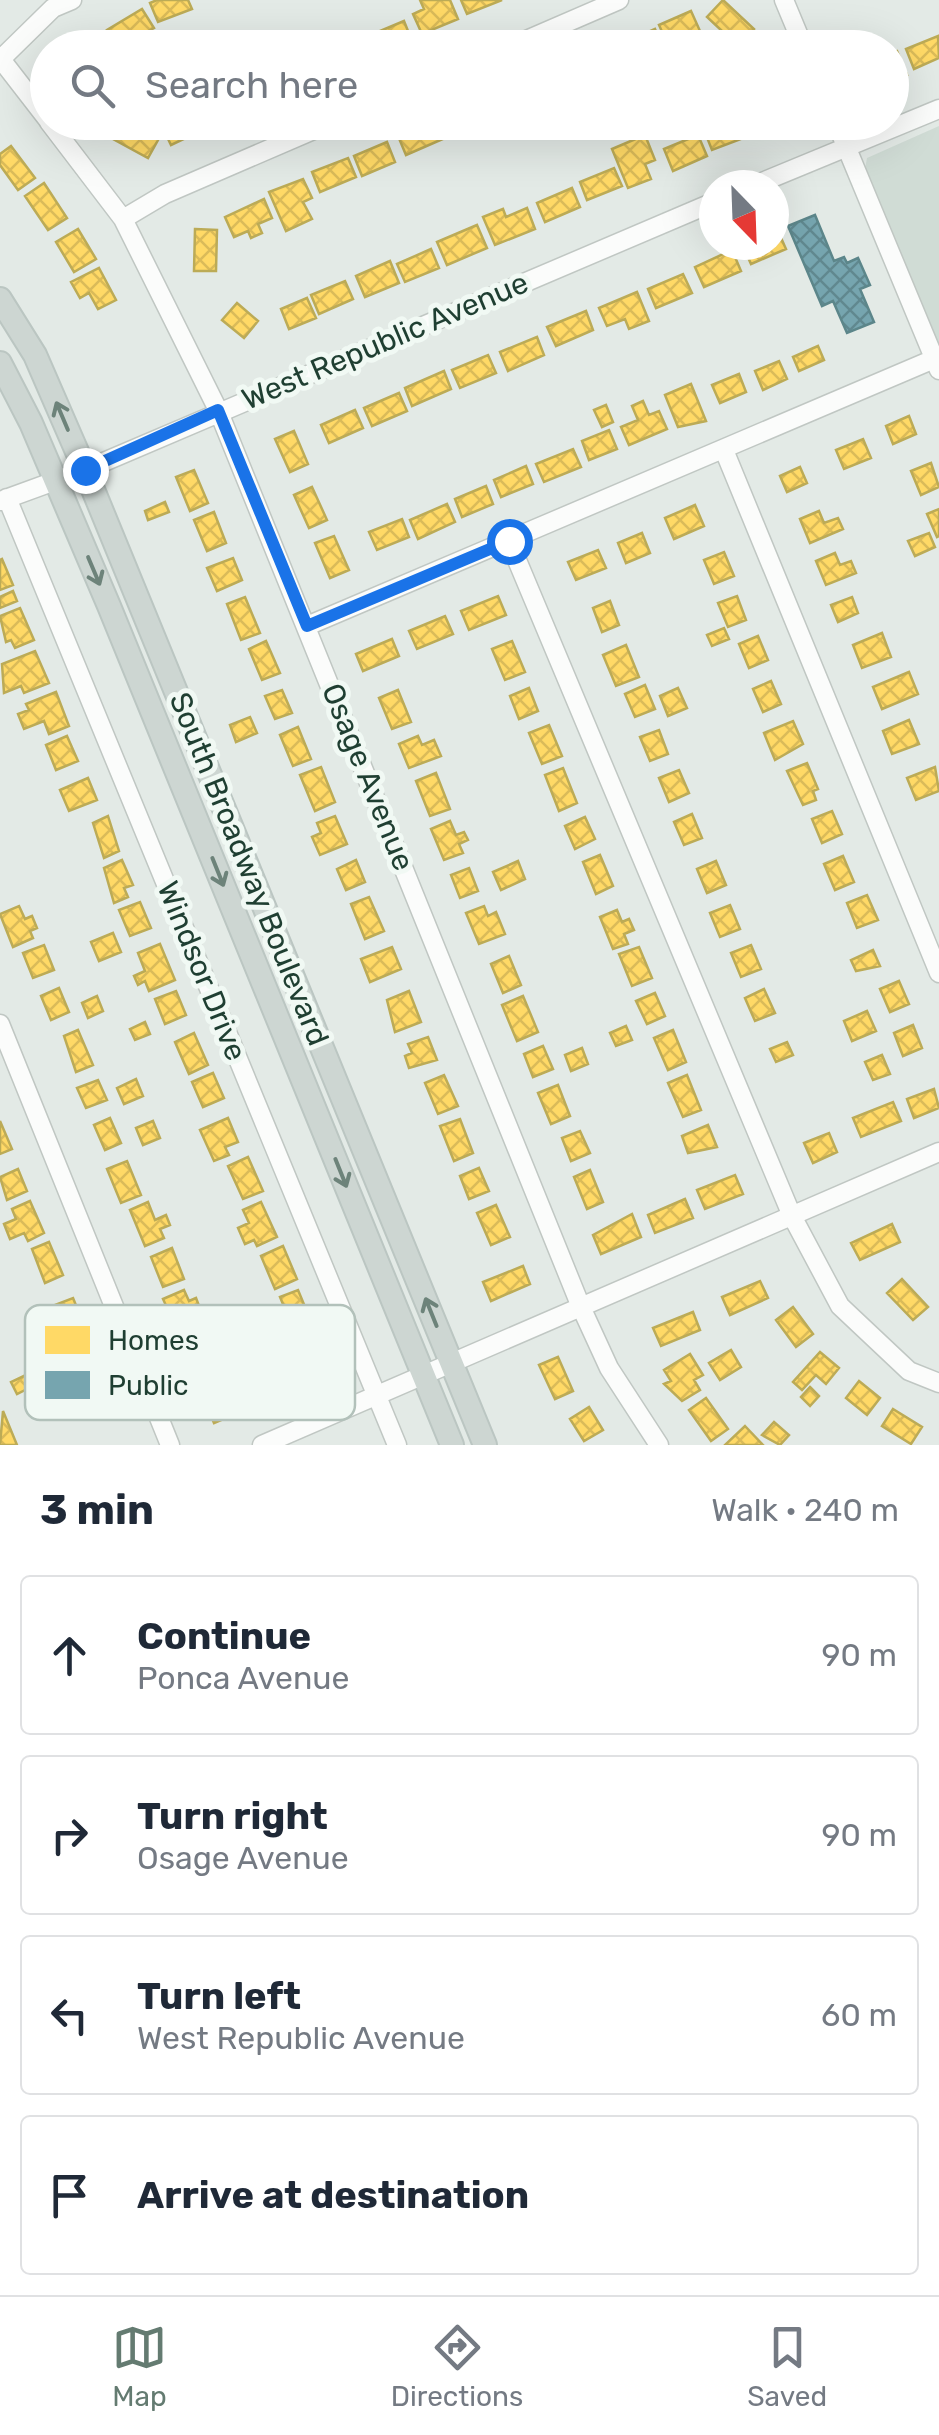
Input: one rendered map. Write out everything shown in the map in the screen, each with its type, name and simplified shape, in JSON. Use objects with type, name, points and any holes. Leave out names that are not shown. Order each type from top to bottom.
[{"type":"main road","name":"South Broadway Boulevard","points":[[0,299],[35,355],[85,470],[486,1445]]},
{"type":"main road","name":"South Broadway Boulevard","points":[[0,362],[56,482],[452,1445]]},
{"type":"street","points":[[30,30],[53,8],[72,0]]},
{"type":"street","points":[[550,30],[619,0]]},
{"type":"street","points":[[784,0],[796,30]]},
{"type":"street","points":[[0,59],[30,30]]},
{"type":"street","name":"Osage Avenue","points":[[0,59],[30,98]]},
{"type":"street","points":[[909,121],[939,108]]},
{"type":"street","name":"Osage Avenue","points":[[63,140],[123,219],[218,410],[581,1307],[608,1368],[659,1445]]},
{"type":"street","points":[[123,219],[165,194],[290,140]]},
{"type":"street","points":[[307,626],[937,365],[843,140]]},
{"type":"street","points":[[789,171],[863,140]]},
{"type":"street","name":"West Republic Avenue","points":[[3,499],[85,470],[218,410],[699,208]]},
{"type":"street","points":[[724,450],[939,973]]},
{"type":"street","name":"Windsor Drive","points":[[3,499],[339,1305]]},
{"type":"street","points":[[509,541],[792,1216],[840,1306],[909,1370],[939,1383]]},
{"type":"street","points":[[0,1024],[113,1305]]},
{"type":"street","points":[[355,1405],[939,1152]]},
{"type":"street","name":"Windsor Drive","points":[[355,1343],[397,1445]]},
{"type":"street","points":[[160,1420],[170,1445]]},
{"type":"street","points":[[262,1445],[321,1420]]},
{"type":"shaded area","points":[[939,126],[939,347],[865,169],[867,158]]},
{"type":"building: Homes","points":[[188,0],[192,9],[158,22],[150,3]]},
{"type":"building: Homes","points":[[420,0],[450,0],[458,19],[432,30],[420,30],[413,14],[424,9]]},
{"type":"building: Homes","points":[[461,0],[502,0],[467,14]]},
{"type":"building: Homes","points":[[723,0],[754,29],[721,30],[707,17]]},
{"type":"building: Homes","points":[[142,9],[154,28],[150,30],[107,30]]},
{"type":"building: Homes","points":[[691,11],[700,30],[661,30],[659,25]]},
{"type":"building: Homes","points":[[404,21],[408,30],[383,30]]},
{"type":"building: Homes","points":[[938,36],[939,58],[914,69],[909,48]]},
{"type":"building: Homes","points":[[115,140],[158,140],[148,158]]},
{"type":"building: Homes","points":[[400,140],[440,140],[406,155]]},
{"type":"building: Homes","points":[[633,140],[647,140],[655,160],[645,164],[651,179],[628,188],[612,149]]},
{"type":"building: Homes","points":[[686,140],[700,140],[707,156],[673,171],[664,149]]},
{"type":"building: Homes","points":[[708,140],[738,140],[712,150]]},
{"type":"building: Homes","points":[[387,142],[395,162],[362,176],[354,156]]},
{"type":"building: Homes","points":[[11,146],[35,178],[18,190],[0,165],[0,154]]},
{"type":"building: Homes","points":[[348,158],[356,177],[320,192],[312,172]]},
{"type":"building: Homes","points":[[614,168],[622,186],[587,200],[580,182]]},
{"type":"building: Homes","points":[[303,179],[312,198],[303,202],[312,219],[286,231],[269,192]]},
{"type":"building: Homes","points":[[44,183],[67,218],[48,230],[25,196]]},
{"type":"building: Homes","points":[[572,188],[580,207],[545,222],[537,203]]},
{"type":"building: Homes","points":[[264,199],[272,218],[258,224],[262,233],[251,238],[248,231],[234,237],[225,217]]},
{"type":"building: Homes","points":[[527,208],[535,229],[495,245],[483,217],[503,209],[506,217]]},
{"type":"building: Homes","points":[[477,225],[487,248],[447,265],[437,242]]},
{"type":"building: Homes","points":[[78,229],[96,259],[74,272],[56,242]]},
{"type":"building: Homes","points":[[195,229],[217,230],[216,271],[194,271]]},
{"type":"building: Homes","points":[[431,249],[439,268],[405,282],[397,264]]},
{"type":"building: Homes","points":[[710,260],[736,260],[741,271],[704,287],[695,267]]},
{"type":"building: Homes","points":[[390,261],[399,283],[365,297],[356,276]]},
{"type":"building: Homes","points":[[99,268],[116,300],[98,309],[89,293],[80,298],[71,282]]},
{"type":"building: Homes","points":[[683,274],[692,293],[656,308],[648,289]]},
{"type":"building: Homes","points":[[345,281],[353,299],[319,314],[311,295]]},
{"type":"building: Homes","points":[[637,292],[649,321],[629,329],[625,319],[607,326],[599,308]]},
{"type":"building: Homes","points":[[307,298],[316,318],[289,329],[281,309]]},
{"type":"building: Homes","points":[[237,303],[258,321],[244,338],[222,320]]},
{"type":"building: Homes","points":[[586,311],[593,330],[556,346],[547,327]]},
{"type":"building: Homes","points":[[537,337],[544,355],[508,371],[500,352]]},
{"type":"building: Homes","points":[[818,346],[824,360],[799,371],[793,357]]},
{"type":"building: Homes","points":[[488,355],[496,373],[460,388],[452,370]]},
{"type":"building: Homes","points":[[779,361],[787,379],[763,390],[755,371]]},
{"type":"building: Homes","points":[[444,371],[451,389],[412,406],[405,388]]},
{"type":"building: Homes","points":[[739,374],[746,392],[720,403],[712,385]]},
{"type":"building: Homes","points":[[691,384],[706,421],[678,427],[665,395]]},
{"type":"building: Homes","points":[[399,393],[407,411],[372,426],[364,408]]},
{"type":"building: Homes","points":[[643,401],[649,415],[659,411],[667,429],[629,445],[621,427],[638,420],[632,406]]},
{"type":"building: Homes","points":[[606,405],[613,422],[602,427],[594,410]]},
{"type":"building: Homes","points":[[355,410],[363,428],[329,443],[321,425]]},
{"type":"building: Homes","points":[[909,416],[916,434],[893,444],[886,426]]},
{"type":"building: Homes","points":[[609,430],[617,449],[589,460],[582,441]]},
{"type":"building: Homes","points":[[294,431],[308,464],[290,472],[275,439]]},
{"type":"building: Homes","points":[[863,439],[871,458],[844,469],[836,450]]},
{"type":"building: Homes","points":[[573,449],[581,467],[544,482],[536,464]]},
{"type":"building: Homes","points":[[931,463],[939,487],[921,495],[911,471]]},
{"type":"building: Homes","points":[[526,466],[533,484],[501,497],[494,480]]},
{"type":"building: Homes","points":[[800,467],[807,483],[787,492],[780,476]]},
{"type":"building: Homes","points":[[194,470],[208,503],[190,511],[176,477]]},
{"type":"building: Homes","points":[[486,486],[493,504],[462,517],[455,499]]},
{"type":"building: Homes","points":[[312,487],[327,520],[309,528],[294,495]]},
{"type":"building: Homes","points":[[165,502],[169,512],[148,520],[145,511]]},
{"type":"building: Homes","points":[[447,504],[455,522],[418,539],[410,520]]},
{"type":"building: Homes","points":[[695,505],[704,526],[674,539],[665,518]]},
{"type":"building: Homes","points":[[939,509],[939,536],[937,537],[927,514]]},
{"type":"building: Homes","points":[[819,511],[824,523],[838,518],[843,529],[810,543],[800,519]]},
{"type":"building: Homes","points":[[214,512],[226,543],[207,551],[194,520]]},
{"type":"building: Homes","points":[[402,519],[409,537],[377,550],[369,532]]},
{"type":"building: Homes","points":[[642,533],[650,553],[626,563],[618,543]]},
{"type":"building: Homes","points":[[929,533],[935,547],[915,556],[908,541]]},
{"type":"building: Homes","points":[[334,536],[349,570],[330,578],[315,543]]},
{"type":"building: Homes","points":[[598,550],[606,568],[576,580],[568,562]]},
{"type":"building: Homes","points":[[724,552],[734,576],[714,584],[704,560]]},
{"type":"building: Homes","points":[[835,553],[840,565],[851,561],[856,573],[826,585],[816,561]]},
{"type":"building: Homes","points":[[233,558],[242,580],[217,591],[207,568]]},
{"type":"building: Homes","points":[[0,560],[13,585],[0,590]]},
{"type":"building: Homes","points":[[13,591],[17,601],[0,608],[0,597]]},
{"type":"building: Homes","points":[[498,596],[506,615],[469,630],[461,611]]},
{"type":"building: Homes","points":[[737,596],[746,620],[728,627],[718,603]]},
{"type":"building: Homes","points":[[245,597],[260,633],[241,640],[227,604]]},
{"type":"building: Homes","points":[[852,597],[858,613],[838,622],[831,605]]},
{"type":"building: Homes","points":[[610,601],[619,625],[602,632],[593,608]]},
{"type":"building: Homes","points":[[20,608],[34,640],[15,648],[11,640],[6,642],[0,616]]},
{"type":"building: Homes","points":[[445,616],[453,634],[417,649],[409,631]]},
{"type":"building: Homes","points":[[724,628],[729,639],[712,646],[707,635]]},
{"type":"building: Homes","points":[[882,633],[891,657],[862,668],[853,645]]},
{"type":"building: Homes","points":[[758,636],[768,660],[749,668],[739,644]]},
{"type":"building: Homes","points":[[392,639],[399,656],[363,671],[356,654]]},
{"type":"building: Homes","points":[[266,641],[280,673],[262,680],[249,649]]},
{"type":"building: Homes","points":[[512,641],[525,672],[505,680],[492,649]]},
{"type":"building: Homes","points":[[626,645],[639,677],[616,686],[603,655]]},
{"type":"building: Homes","points":[[35,651],[49,683],[24,693],[21,686],[4,693],[2,664]]},
{"type":"building: Homes","points":[[909,672],[918,694],[882,709],[873,687]]},
{"type":"building: Homes","points":[[771,681],[781,704],[763,712],[753,689]]},
{"type":"building: Homes","points":[[645,685],[655,709],[635,717],[625,694]]},
{"type":"building: Homes","points":[[529,688],[538,711],[519,719],[510,696]]},
{"type":"building: Homes","points":[[678,688],[687,708],[668,716],[660,696]]},
{"type":"building: Homes","points":[[282,690],[292,713],[275,719],[265,696]]},
{"type":"building: Homes","points":[[398,690],[411,722],[392,729],[379,698]]},
{"type":"building: Homes","points":[[56,692],[69,726],[49,734],[44,721],[24,729],[18,714],[29,710],[26,704]]},
{"type":"building: Homes","points":[[250,717],[257,733],[236,742],[230,725]]},
{"type":"building: Homes","points":[[909,720],[919,744],[892,754],[883,731]]},
{"type":"building: Homes","points":[[793,721],[803,744],[775,760],[764,733]]},
{"type":"building: Homes","points":[[549,725],[562,756],[542,764],[529,733]]},
{"type":"building: Homes","points":[[298,727],[311,759],[293,766],[280,735]]},
{"type":"building: Homes","points":[[659,730],[668,754],[650,761],[640,737]]},
{"type":"building: Homes","points":[[67,736],[78,761],[56,770],[46,745]]},
{"type":"building: Homes","points":[[418,736],[422,745],[434,740],[441,756],[409,768],[399,744]]},
{"type":"building: Homes","points":[[807,763],[818,789],[813,791],[816,800],[803,805],[787,771]]},
{"type":"building: Homes","points":[[321,767],[335,802],[315,811],[300,775]]},
{"type":"building: Homes","points":[[935,767],[939,791],[916,800],[907,778]]},
{"type":"building: Homes","points":[[563,768],[577,803],[559,811],[545,775]]},
{"type":"building: Homes","points":[[679,770],[689,793],[669,802],[659,778]]},
{"type":"building: Homes","points":[[436,773],[450,809],[430,816],[416,781]]},
{"type":"building: Homes","points":[[88,778],[97,800],[69,811],[60,790]]},
{"type":"building: Homes","points":[[832,811],[842,834],[822,843],[812,819]]},
{"type":"building: Homes","points":[[692,814],[702,838],[684,845],[674,822]]},
{"type":"building: Homes","points":[[108,816],[119,851],[104,858],[93,823]]},
{"type":"building: Homes","points":[[335,816],[347,844],[320,855],[312,837],[321,833],[317,823]]},
{"type":"building: Homes","points":[[585,817],[595,839],[575,849],[565,826]]},
{"type":"building: Homes","points":[[450,821],[456,835],[464,832],[468,840],[459,844],[463,853],[444,860],[431,829]]},
{"type":"building: Homes","points":[[600,855],[613,886],[596,894],[583,862]]},
{"type":"building: Homes","points":[[843,856],[854,882],[835,890],[824,864]]},
{"type":"building: Homes","points":[[122,860],[133,885],[124,888],[128,897],[114,903],[104,868]]},
{"type":"building: Homes","points":[[356,860],[365,882],[346,890],[337,869]]},
{"type":"building: Homes","points":[[518,861],[525,879],[501,890],[493,872]]},
{"type":"building: Homes","points":[[716,861],[726,885],[707,893],[697,869]]},
{"type":"building: Homes","points":[[469,868],[478,891],[460,898],[451,875]]},
{"type":"building: Homes","points":[[867,895],[878,920],[857,928],[847,903]]},
{"type":"building: Homes","points":[[369,897],[384,931],[365,939],[351,904]]},
{"type":"building: Homes","points":[[140,902],[151,928],[130,936],[119,910]]},
{"type":"building: Homes","points":[[730,905],[740,929],[720,937],[710,913]]},
{"type":"building: Homes","points":[[19,906],[25,919],[32,916],[37,928],[30,931],[33,938],[13,947],[0,914]]},
{"type":"building: Homes","points":[[484,906],[488,916],[496,912],[505,934],[479,944],[466,913]]},
{"type":"building: Homes","points":[[617,910],[622,922],[629,919],[634,930],[624,934],[628,944],[613,949],[600,917]]},
{"type":"building: Homes","points":[[113,933],[121,952],[99,961],[91,942]]},
{"type":"building: Homes","points":[[160,944],[175,980],[149,991],[145,981],[138,985],[134,976],[145,971],[138,953]]},
{"type":"building: Homes","points":[[44,945],[54,970],[33,978],[23,953]]},
{"type":"building: Homes","points":[[751,945],[761,969],[741,977],[731,953]]},
{"type":"building: Homes","points":[[392,947],[401,969],[370,982],[361,959]]},
{"type":"building: Homes","points":[[639,947],[652,978],[632,986],[619,954]]},
{"type":"building: Homes","points":[[873,950],[880,966],[856,971],[851,960]]},
{"type":"building: Homes","points":[[509,956],[521,985],[503,993],[491,964]]},
{"type":"building: Homes","points":[[899,981],[909,1004],[890,1012],[880,989]]},
{"type":"building: Homes","points":[[59,988],[69,1012],[51,1020],[41,996]]},
{"type":"building: Homes","points":[[764,989],[775,1013],[755,1021],[745,998]]},
{"type":"building: Homes","points":[[176,991],[186,1015],[165,1024],[155,999]]},
{"type":"building: Homes","points":[[409,991],[421,1022],[395,1032],[387,1000]]},
{"type":"building: Homes","points":[[655,993],[665,1016],[647,1024],[636,1001]]},
{"type":"building: Homes","points":[[97,996],[103,1011],[88,1018],[82,1003]]},
{"type":"building: Homes","points":[[523,996],[538,1032],[517,1041],[502,1005]]},
{"type":"building: Homes","points":[[867,1011],[876,1031],[852,1041],[844,1021]]},
{"type":"building: Homes","points":[[145,1022],[150,1034],[135,1040],[130,1029]]},
{"type":"building: Homes","points":[[913,1025],[922,1048],[903,1056],[894,1033]]},
{"type":"building: Homes","points":[[626,1026],[632,1040],[616,1046],[610,1033]]},
{"type":"building: Homes","points":[[78,1030],[93,1065],[76,1072],[64,1036]]},
{"type":"building: Homes","points":[[673,1030],[686,1062],[668,1070],[654,1038]]},
{"type":"building: Homes","points":[[194,1033],[208,1065],[189,1074],[175,1042]]},
{"type":"building: Homes","points":[[428,1037],[437,1060],[409,1068],[405,1056],[412,1053],[408,1044]]},
{"type":"building: Homes","points":[[787,1042],[793,1055],[776,1062],[770,1049]]},
{"type":"building: Homes","points":[[543,1046],[553,1069],[533,1077],[524,1054]]},
{"type":"building: Homes","points":[[582,1048],[588,1064],[571,1071],[565,1055]]},
{"type":"building: Homes","points":[[882,1055],[890,1074],[873,1080],[865,1062]]},
{"type":"building: Homes","points":[[213,1073],[224,1098],[203,1107],[192,1082]]},
{"type":"building: Homes","points":[[444,1075],[458,1106],[438,1114],[425,1083]]},
{"type":"building: Homes","points":[[687,1075],[701,1110],[683,1117],[668,1083]]},
{"type":"building: Homes","points":[[136,1079],[143,1096],[124,1104],[117,1088]]},
{"type":"building: Homes","points":[[98,1080],[107,1100],[86,1108],[77,1088]]},
{"type":"building: Homes","points":[[558,1085],[570,1116],[551,1124],[538,1093]]},
{"type":"building: Homes","points":[[934,1089],[939,1108],[914,1118],[907,1099]]},
{"type":"building: Homes","points":[[893,1102],[901,1121],[861,1137],[853,1118]]},
{"type":"building: Homes","points":[[110,1118],[121,1143],[105,1150],[94,1125]]},
{"type":"building: Homes","points":[[228,1118],[238,1142],[225,1147],[229,1155],[214,1161],[200,1130]]},
{"type":"building: Homes","points":[[460,1119],[473,1153],[454,1161],[440,1126]]},
{"type":"building: Homes","points":[[0,1121],[12,1149],[0,1154]]},
{"type":"building: Homes","points":[[153,1121],[160,1138],[143,1145],[136,1128]]},
{"type":"building: Homes","points":[[708,1125],[717,1147],[688,1153],[682,1136]]},
{"type":"building: Homes","points":[[580,1131],[590,1153],[571,1161],[562,1138]]},
{"type":"building: Homes","points":[[829,1133],[837,1152],[813,1163],[804,1143]]},
{"type":"building: Homes","points":[[248,1157],[263,1191],[243,1199],[228,1166]]},
{"type":"building: Homes","points":[[127,1161],[141,1195],[121,1203],[107,1169]]},
{"type":"building: Homes","points":[[479,1168],[489,1191],[469,1199],[460,1176]]},
{"type":"building: Homes","points":[[18,1169],[27,1191],[7,1200],[0,1177]]},
{"type":"building: Homes","points":[[590,1170],[603,1202],[587,1209],[574,1177]]},
{"type":"building: Homes","points":[[735,1175],[743,1194],[705,1209],[697,1190]]},
{"type":"building: Homes","points":[[685,1199],[693,1218],[655,1233],[648,1215]]},
{"type":"building: Homes","points":[[30,1201],[44,1233],[28,1241],[24,1233],[10,1239],[4,1224],[16,1219],[12,1209]]},
{"type":"building: Homes","points":[[148,1202],[155,1220],[166,1215],[170,1225],[160,1229],[164,1238],[145,1246],[130,1210]]},
{"type":"building: Homes","points":[[261,1202],[277,1237],[257,1246],[254,1240],[245,1244],[238,1228],[249,1223],[243,1210]]},
{"type":"building: Homes","points":[[496,1205],[510,1237],[491,1245],[477,1213]]},
{"type":"building: Homes","points":[[632,1214],[641,1237],[601,1254],[593,1235]]},
{"type":"building: Homes","points":[[892,1224],[900,1242],[860,1260],[851,1243]]},
{"type":"building: Homes","points":[[49,1242],[63,1275],[45,1283],[32,1249]]},
{"type":"building: Homes","points":[[283,1246],[297,1279],[275,1289],[261,1256]]},
{"type":"building: Homes","points":[[172,1248],[184,1279],[163,1287],[151,1257]]},
{"type":"building: Homes","points":[[523,1266],[530,1284],[491,1301],[483,1282]]},
{"type":"building: Homes","points":[[902,1279],[928,1307],[913,1320],[887,1293]]},
{"type":"building: Homes","points":[[760,1281],[768,1298],[730,1315],[722,1297]]},
{"type":"building: Homes","points":[[184,1290],[189,1301],[196,1298],[199,1305],[166,1305],[163,1299]]},
{"type":"building: Homes","points":[[298,1290],[304,1305],[283,1305],[280,1297]]},
{"type":"building: Homes","points":[[73,1298],[76,1305],[55,1305]]},
{"type":"building: Homes","points":[[793,1307],[813,1334],[796,1347],[776,1320]]},
{"type":"building: Homes","points":[[693,1312],[700,1330],[661,1346],[653,1328]]},
{"type":"building: Homes","points":[[731,1350],[741,1367],[720,1380],[709,1363]]},
{"type":"building: Homes","points":[[820,1352],[839,1368],[826,1384],[816,1375],[802,1390],[793,1382]]},
{"type":"building: Homes","points":[[690,1354],[703,1375],[694,1380],[700,1390],[682,1401],[664,1384],[671,1381],[664,1370]]},
{"type":"building: Homes","points":[[558,1357],[573,1391],[555,1399],[539,1365]]},
{"type":"building: Homes","points":[[25,1375],[25,1390],[17,1394],[11,1382]]},
{"type":"building: Homes","points":[[859,1381],[880,1398],[867,1415],[846,1398]]},
{"type":"building: Homes","points":[[810,1387],[819,1396],[810,1406],[801,1397]]},
{"type":"building: Homes","points":[[706,1398],[728,1429],[711,1441],[689,1410]]},
{"type":"building: Homes","points":[[589,1407],[603,1430],[584,1441],[570,1419]]},
{"type":"building: Homes","points":[[893,1409],[922,1427],[911,1444],[882,1426]]},
{"type":"building: Homes","points":[[3,1411],[17,1445],[0,1445]]},
{"type":"building: Homes","points":[[774,1422],[789,1435],[780,1445],[762,1435]]},
{"type":"building: Homes","points":[[745,1426],[763,1445],[725,1445]]},
{"type":"building: Public","points":[[815,215],[834,261],[844,257],[847,263],[858,258],[870,285],[860,289],[874,322],[847,333],[833,301],[822,306],[789,226]]},
{"type":"route","points":[[85,470],[218,410],[307,626],[509,541]]}]
